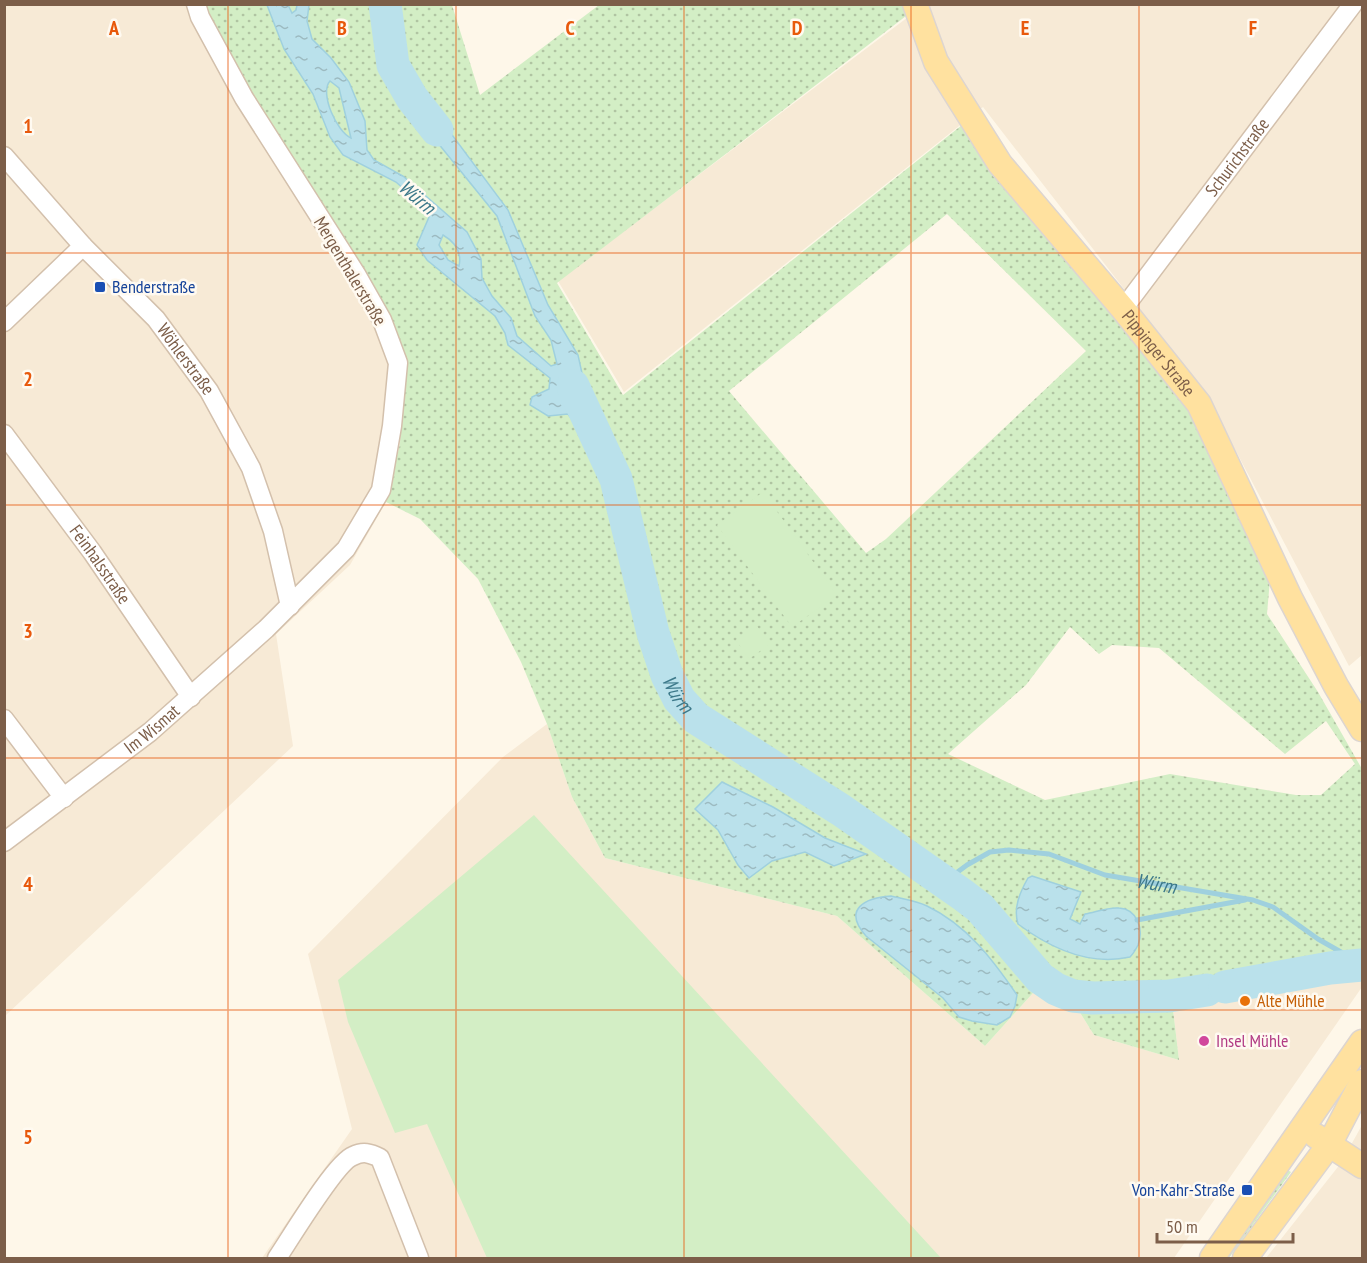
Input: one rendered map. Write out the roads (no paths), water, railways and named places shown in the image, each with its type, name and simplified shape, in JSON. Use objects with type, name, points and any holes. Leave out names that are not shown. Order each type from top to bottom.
[{"type":"main road","name":"Pippinger Straße","points":[[915,4],[936,62],[1000,164],[1124,309],[1199,404],[1290,597],[1336,686],[1362,729]]},
{"type":"main road","points":[[1212,1258],[1362,1042]]},
{"type":"main road","points":[[1245,1258],[1329,1145],[1362,1082]]},
{"type":"main road","points":[[1304,1127],[1362,1166]]},
{"type":"street","name":"Mergenthalerstraße","points":[[196,4],[200,17],[244,98],[356,274],[382,320],[398,363],[392,426],[381,490],[346,549],[290,606]]},
{"type":"street","name":"Schurichstraße","points":[[1124,309],[1353,4]]},
{"type":"street","name":"Wöhlerstraße","points":[[4,156],[83,246],[156,319],[209,391],[251,468],[273,531],[290,606]]},
{"type":"street","points":[[4,322],[83,246]]},
{"type":"street","name":"Feinhalsstraße","points":[[4,434],[92,552],[191,697]]},
{"type":"street","name":"Im Wismat","points":[[4,842],[150,732],[290,606]]},
{"type":"street","points":[[4,719],[64,798]]},
{"type":"street","points":[[277,1258],[335,1172],[351,1156],[368,1152],[380,1158],[419,1258]]},
{"type":"water","points":[[267,5],[288,5],[292,13],[296,10],[297,5],[309,5],[307,21],[312,39],[331,58],[349,82],[365,121],[367,150],[374,160],[403,176],[467,232],[481,259],[482,278],[492,296],[511,318],[517,336],[551,366],[557,364],[551,340],[535,316],[497,216],[403,100],[418,89],[508,210],[548,305],[578,355],[585,387],[602,422],[580,430],[568,414],[548,416],[530,405],[532,397],[549,389],[550,378],[508,345],[505,333],[495,316],[427,260],[417,245],[429,217],[424,207],[396,182],[343,155],[330,137],[313,94],[284,49]],"holes":[[[330,81],[339,88],[351,138],[340,128],[331,112],[327,94]],[[443,235],[457,248],[459,266],[448,260],[439,245]]]},
{"type":"water","points":[[722,782],[773,807],[825,838],[866,854],[834,866],[805,852],[772,861],[749,878],[738,865],[718,830],[695,809]]},
{"type":"water","points":[[1032,876],[1081,892],[1070,919],[1080,924],[1085,914],[1111,908],[1125,909],[1135,916],[1138,921],[1140,939],[1130,957],[1100,959],[1071,953],[1043,941],[1018,924],[1016,912],[1018,900],[1028,878]]},
{"type":"water","points":[[891,896],[927,906],[955,923],[978,944],[1017,995],[1010,1017],[997,1025],[959,1017],[943,998],[866,936],[856,919],[860,907],[873,899]]},
{"type":"waterway","name":"Würm","points":[[385,4],[393,65],[412,98],[437,130]]},
{"type":"waterway","name":"Würm","points":[[573,386],[616,479],[653,633],[667,675],[679,699],[696,718],[841,810],[963,895],[980,908],[1040,978],[1056,989],[1073,996],[1093,998],[1169,996],[1207,990]]},
{"type":"waterway","name":"Würm","points":[[944,882],[990,852],[1009,850],[1049,854],[1105,875],[1253,900],[1273,907],[1318,939],[1362,964]]},
{"type":"waterway","points":[[1137,920],[1245,900]]},
{"type":"waterway","name":"Würm","points":[[1225,987],[1330,968],[1362,965]]},
{"type":"place","name":"Benderstraße","points":[[100,287]]},
{"type":"place","name":"Alte Mühle","points":[[1245,1001]]},
{"type":"place","name":"Insel Mühle","points":[[1204,1041]]},
{"type":"place","name":"Von-Kahr-Straße","points":[[1247,1190]]}]
